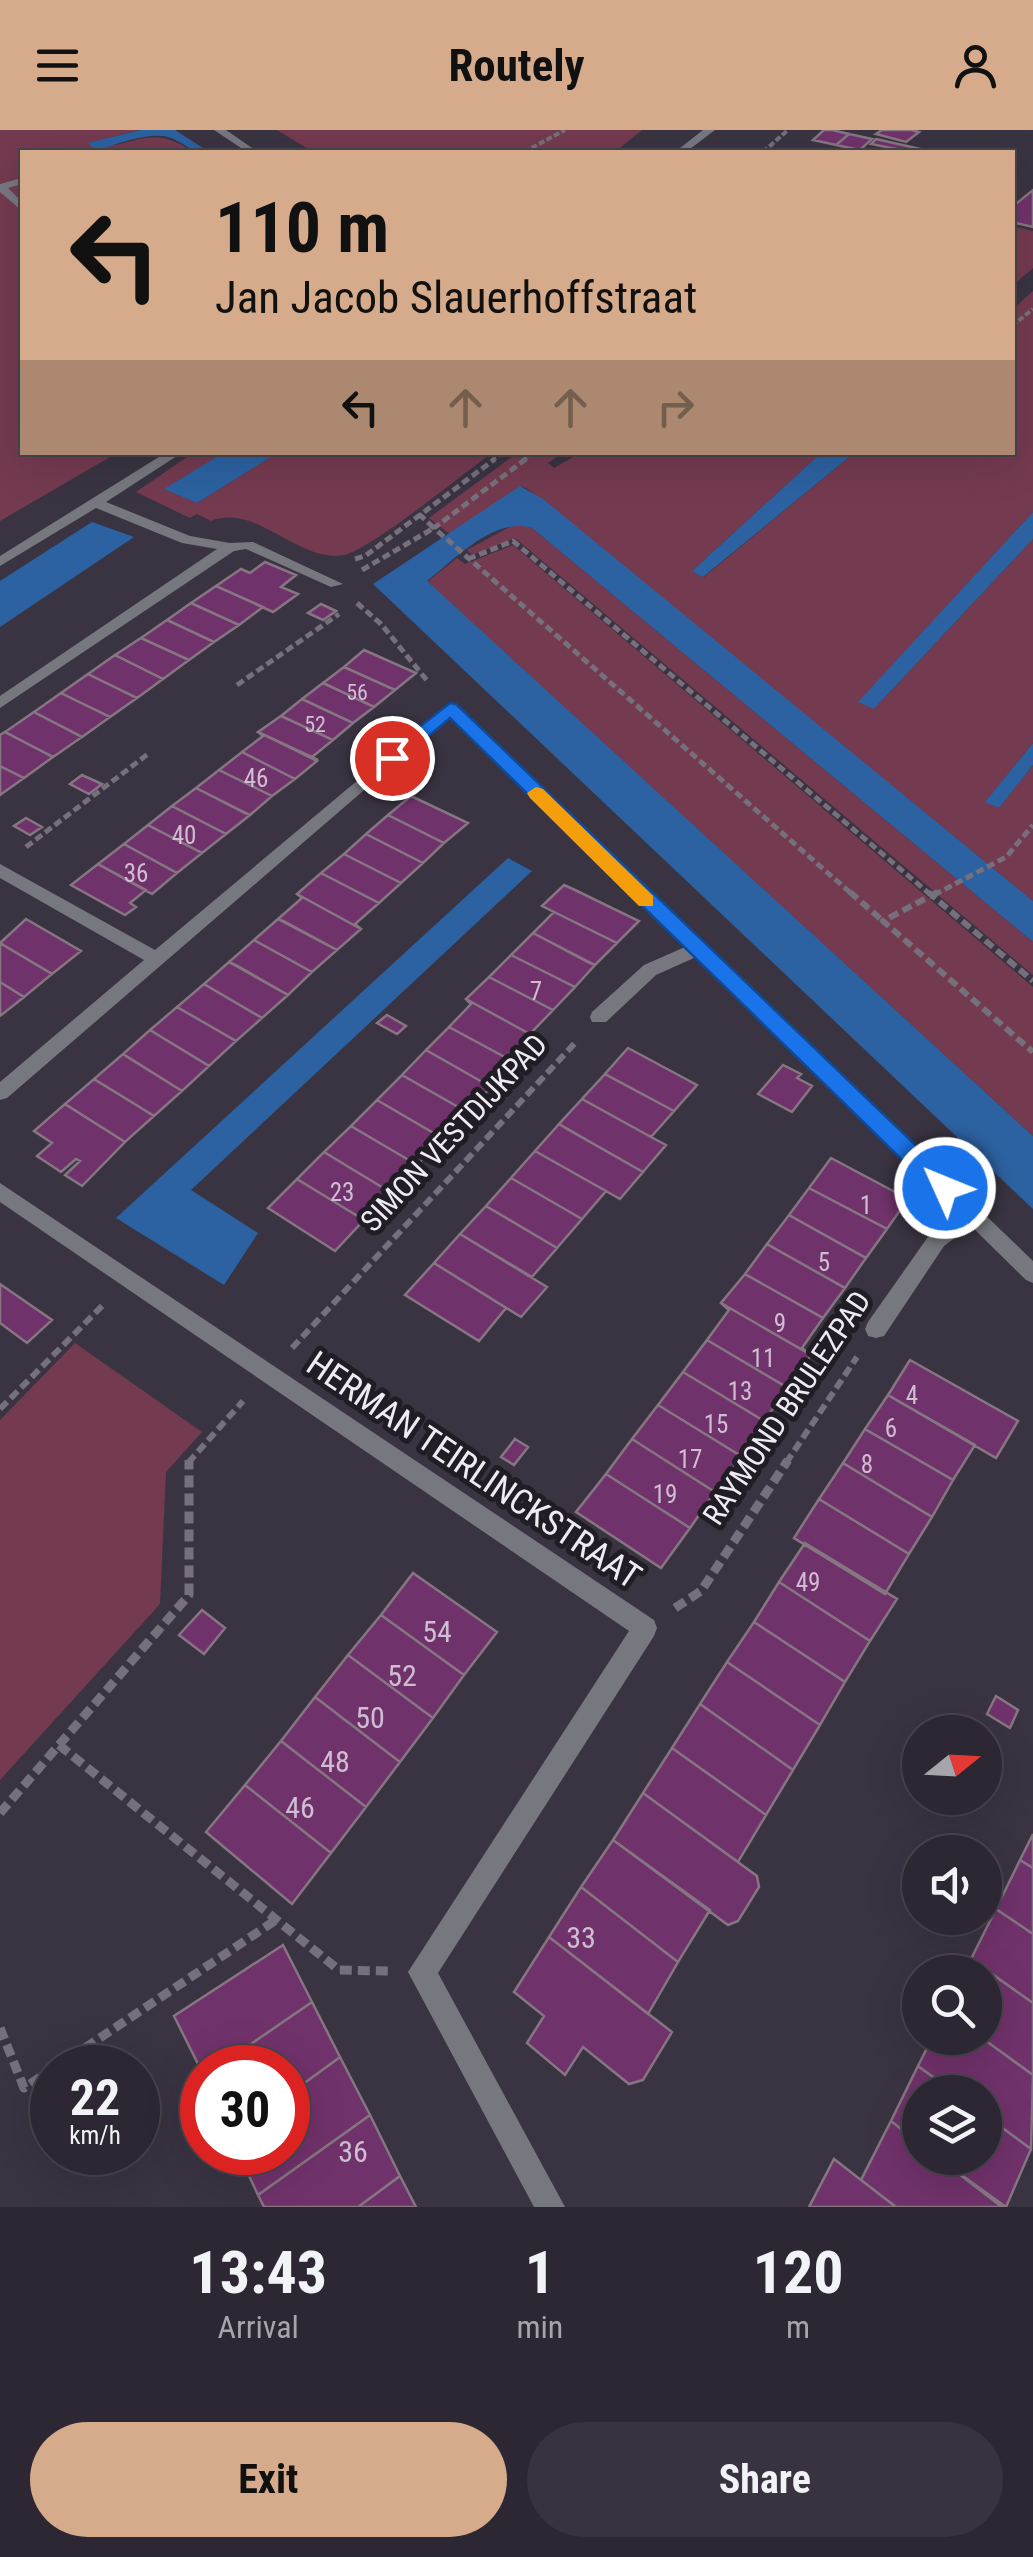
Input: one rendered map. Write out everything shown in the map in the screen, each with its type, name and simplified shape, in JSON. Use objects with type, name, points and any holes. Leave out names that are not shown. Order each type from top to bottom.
[{"type":"street","points":[[219,130],[250,150]]},
{"type":"street","points":[[683,150],[710,130]]},
{"type":"street","points":[[20,182],[1,187],[20,206]]},
{"type":"street","points":[[0,562],[172,455]]},
{"type":"street","points":[[96,502],[187,540],[230,547],[248,545],[336,584]]},
{"type":"street","points":[[0,703],[230,547]]},
{"type":"street","points":[[0,1093],[450,708],[1033,1274]]},
{"type":"street","points":[[0,870],[157,959]]},
{"type":"street","points":[[598,1017],[650,970],[696,950]]},
{"type":"street","name":"HERMAN TEIRLINCKSTRAAT","points":[[0,1191],[646,1628],[422,1972]]},
{"type":"street","name":"RAYMOND BRULEZPAD","points":[[876,1329],[937,1240],[972,1214]]},
{"type":"street","points":[[422,1972],[550,2207]]},
{"type":"path","points":[[528,150],[565,130]]},
{"type":"path","points":[[765,150],[788,130]]},
{"type":"path","points":[[450,708],[380,624],[336,584],[436,530],[531,455]]},
{"type":"path","points":[[420,514],[1033,1052]]},
{"type":"path","points":[[467,558],[513,541],[1033,980]]},
{"type":"path","points":[[237,685],[356,602]]},
{"type":"path","points":[[15,855],[148,754]]},
{"type":"path","points":[[883,920],[1006,858],[1033,825]]},
{"type":"path","name":"SIMON VESTDIJKPAD","points":[[0,1813],[189,1595],[188,1462],[598,1017]]},
{"type":"path","points":[[0,1408],[130,1279]]},
{"type":"path","name":"RAYMOND BRULEZPAD","points":[[646,1628],[701,1591],[876,1329]]},
{"type":"path","points":[[59,1745],[339,1970],[422,1972]]},
{"type":"path","points":[[88,2045],[276,1920]]},
{"type":"path","points":[[0,2028],[24,2088],[30,2084]]},
{"type":"shaded area","points":[[0,130],[140,130],[108,138],[115,145],[147,138],[173,141],[190,150],[20,150],[20,455],[114,455],[0,521]]},
{"type":"shaded area","points":[[277,130],[642,130],[617,150],[310,150]]},
{"type":"shaded area","points":[[1015,227],[1033,231],[1033,268],[1015,283]]},
{"type":"shaded area","points":[[1033,291],[1033,512],[859,702],[875,708],[1033,539],[1033,743],[986,801],[999,808],[1033,765],[1033,901],[528,489],[520,486],[451,535],[429,518],[514,455],[560,455],[548,463],[554,468],[577,455],[819,455],[692,571],[704,577],[852,455],[1015,455],[1015,307]]},
{"type":"shaded area","points":[[190,455],[220,455],[165,489],[197,503],[274,455],[489,455],[374,540],[344,555],[310,551],[245,520],[211,521],[197,514],[190,518],[136,492]]},
{"type":"shaded area","points":[[517,523],[532,528],[1033,942],[1033,975],[515,538],[472,555],[467,550]]},
{"type":"shaded area","points":[[513,545],[1033,987],[1033,1136],[427,582],[457,558],[465,564]]},
{"type":"shaded area","points":[[75,1343],[202,1432],[166,1472],[160,1604],[0,1780],[0,1420]]},
{"type":"water","points":[[140,130],[175,130],[206,150],[193,150],[163,136],[96,150],[88,143]]},
{"type":"water","points":[[220,455],[274,455],[197,503],[164,489]]},
{"type":"water","points":[[819,455],[852,455],[703,577],[692,571]]},
{"type":"water","points":[[520,486],[543,499],[1033,901],[1033,942],[532,528],[504,528],[490,534],[427,581],[1033,1136],[1033,1209],[373,584]]},
{"type":"water","points":[[1033,512],[1033,539],[874,709],[858,702]]},
{"type":"water","points":[[92,522],[134,537],[0,627],[0,581]]},
{"type":"water","points":[[1033,743],[1033,765],[999,808],[985,802]]},
{"type":"water","points":[[508,858],[532,871],[191,1190],[258,1233],[224,1285],[116,1218]]},
{"type":"building","points":[[824,130],[849,134],[836,145],[813,140]]},
{"type":"building","points":[[882,130],[919,132],[906,142],[876,134]]},
{"type":"building","points":[[849,134],[872,139],[860,150],[836,145]]},
{"type":"building","points":[[876,139],[925,150],[901,150],[871,144]]},
{"type":"building","points":[[1033,190],[1033,227],[1015,223],[1015,205]]},
{"type":"building","points":[[265,562],[296,575],[281,587],[298,594],[273,612],[216,586],[241,569],[250,573]]},
{"type":"building","points":[[216,586],[263,607],[239,625],[191,603]]},
{"type":"building","points":[[191,603],[239,625],[214,642],[167,620]]},
{"type":"building","points":[[321,604],[336,611],[323,620],[308,613]]},
{"type":"building","points":[[167,620],[214,642],[189,660],[141,638]]},
{"type":"building","points":[[141,638],[189,660],[163,679],[115,655]]},
{"type":"building","points":[[364,650],[416,673],[395,690],[344,667]]},
{"type":"building","points":[[115,655],[163,679],[137,698],[88,674]]},
{"type":"building","points":[[344,667],[395,690],[374,707],[323,683]]},
{"type":"building","points":[[88,674],[137,698],[110,717],[61,693]]},
{"type":"building","points":[[323,683],[374,707],[353,723],[302,699]]},
{"type":"building","points":[[61,693],[110,717],[82,737],[34,712]]},
{"type":"building","points":[[302,699],[353,723],[333,740],[281,716]]},
{"type":"building","points":[[34,712],[82,737],[53,757],[5,732]]},
{"type":"building","points":[[281,716],[333,740],[312,757],[318,760],[258,732]]},
{"type":"building","points":[[5,732],[53,757],[24,778],[0,766],[0,735]]},
{"type":"building","points":[[258,732],[317,761],[295,779],[242,752],[263,736]]},
{"type":"building","points":[[242,752],[295,779],[272,796],[219,770]]},
{"type":"building","points":[[0,766],[24,778],[0,795]]},
{"type":"building","points":[[219,770],[272,796],[250,815],[196,788]]},
{"type":"building","points":[[82,775],[102,784],[89,794],[70,784]]},
{"type":"building","points":[[196,788],[250,815],[226,834],[172,806]]},
{"type":"building","points":[[411,796],[468,823],[444,843],[388,815]]},
{"type":"building","points":[[172,806],[226,834],[202,853],[148,825]]},
{"type":"building","points":[[388,815],[444,843],[423,863],[366,834]]},
{"type":"building","points":[[26,818],[42,827],[30,835],[14,826]]},
{"type":"building","points":[[148,825],[202,853],[177,873],[124,844]]},
{"type":"building","points":[[366,834],[423,863],[401,883],[344,854]]},
{"type":"building","points":[[124,844],[177,873],[152,894],[98,864]]},
{"type":"building","points":[[344,854],[401,883],[379,903],[321,873]]},
{"type":"building","points":[[98,864],[146,890],[130,903],[136,907],[125,915],[71,885]]},
{"type":"building","points":[[321,873],[379,903],[355,924],[361,929],[297,894]]},
{"type":"building","points":[[564,885],[639,921],[617,943],[542,906]]},
{"type":"building","points":[[297,894],[361,929],[337,950],[278,919],[302,898]]},
{"type":"building","points":[[554,912],[617,943],[595,965],[533,933]]},
{"type":"building","points":[[26,919],[81,951],[52,974],[0,943]]},
{"type":"building","points":[[278,919],[337,950],[312,972],[254,940]]},
{"type":"building","points":[[533,933],[595,965],[575,987],[511,955]]},
{"type":"building","points":[[254,940],[312,972],[288,995],[229,962]]},
{"type":"building","points":[[0,943],[52,974],[24,997],[0,982]]},
{"type":"building","points":[[511,955],[575,987],[553,1010],[489,977]]},
{"type":"building","points":[[229,962],[288,995],[262,1018],[204,984]]},
{"type":"building","points":[[489,977],[553,1010],[531,1033],[537,1038],[466,999]]},
{"type":"building","points":[[0,982],[24,997],[0,1016]]},
{"type":"building","points":[[204,984],[262,1018],[236,1041],[177,1007]]},
{"type":"building","points":[[466,999],[537,1038],[514,1062],[449,1027],[471,1004]]},
{"type":"building","points":[[177,1007],[236,1041],[209,1066],[150,1030]]},
{"type":"building","points":[[387,1015],[406,1026],[397,1034],[377,1023]]},
{"type":"building","points":[[449,1027],[514,1062],[491,1087],[426,1050]]},
{"type":"building","points":[[150,1030],[209,1066],[182,1091],[123,1054]]},
{"type":"building","points":[[628,1048],[697,1085],[674,1111],[605,1074]]},
{"type":"building","points":[[426,1050],[491,1087],[467,1112],[402,1075]]},
{"type":"building","points":[[123,1054],[182,1091],[154,1116],[94,1079]]},
{"type":"building","points":[[783,1065],[801,1074],[797,1078],[812,1086],[792,1112],[758,1094]]},
{"type":"building","points":[[605,1074],[674,1111],[651,1137],[582,1099]]},
{"type":"building","points":[[402,1075],[467,1112],[442,1138],[377,1100]]},
{"type":"building","points":[[94,1079],[154,1116],[125,1142],[65,1104]]},
{"type":"building","points":[[582,1099],[666,1145],[643,1172],[559,1124]]},
{"type":"building","points":[[377,1100],[442,1138],[417,1165],[351,1126]]},
{"type":"building","points":[[65,1104],[125,1142],[82,1186],[65,1175],[80,1161],[76,1159],[61,1172],[37,1156],[52,1143],[34,1131]]},
{"type":"building","points":[[559,1124],[643,1172],[620,1199],[535,1151]]},
{"type":"building","points":[[351,1126],[417,1165],[390,1192],[324,1152]]},
{"type":"building","points":[[535,1151],[606,1191],[582,1219],[511,1178]]},
{"type":"building","points":[[324,1152],[390,1192],[364,1220],[297,1179]]},
{"type":"building","points":[[831,1158],[908,1199],[887,1229],[809,1188]]},
{"type":"building","points":[[511,1178],[582,1219],[557,1248],[486,1206]]},
{"type":"building","points":[[297,1179],[364,1220],[335,1251],[268,1208]]},
{"type":"building","points":[[809,1188],[887,1229],[866,1258],[789,1215]]},
{"type":"building","points":[[486,1206],[557,1248],[532,1277],[460,1234]]},
{"type":"building","points":[[789,1215],[866,1258],[845,1288],[767,1244]]},
{"type":"building","points":[[460,1234],[547,1287],[521,1317],[434,1263]]},
{"type":"building","points":[[767,1244],[845,1288],[823,1318],[745,1274]]},
{"type":"building","points":[[434,1263],[506,1308],[479,1341],[405,1295]]},
{"type":"building","points":[[745,1274],[823,1318],[802,1348],[811,1355],[721,1303]]},
{"type":"building","points":[[0,1284],[52,1320],[27,1343],[0,1323]]},
{"type":"building","points":[[721,1303],[811,1355],[788,1388],[707,1340],[729,1310]]},
{"type":"building","points":[[707,1340],[788,1388],[764,1421],[683,1372]]},
{"type":"building","points":[[910,1360],[1018,1421],[996,1458],[888,1395]]},
{"type":"building","points":[[683,1372],[764,1421],[741,1456],[658,1405]]},
{"type":"building","points":[[888,1395],[975,1445],[953,1480],[865,1429]]},
{"type":"building","points":[[658,1405],[741,1456],[715,1492],[632,1439]]},
{"type":"building","points":[[865,1429],[953,1480],[932,1517],[843,1463]]},
{"type":"building","points":[[515,1439],[528,1447],[514,1465],[501,1457]]},
{"type":"building","points":[[632,1439],[715,1492],[690,1528],[606,1474]]},
{"type":"building","points":[[843,1463],[932,1517],[909,1554],[819,1499]]},
{"type":"building","points":[[606,1474],[690,1528],[661,1568],[576,1512]]},
{"type":"building","points":[[819,1499],[909,1554],[885,1594],[794,1538]]},
{"type":"building","points":[[805,1543],[897,1599],[870,1641],[779,1582]]},
{"type":"building","points":[[413,1573],[497,1632],[464,1675],[381,1615]]},
{"type":"building","points":[[779,1582],[870,1641],[845,1682],[754,1622]]},
{"type":"building","points":[[202,1610],[225,1628],[204,1654],[179,1635]]},
{"type":"building","points":[[381,1615],[464,1675],[433,1718],[348,1655]]},
{"type":"building","points":[[754,1622],[845,1682],[820,1725],[727,1662]]},
{"type":"building","points":[[348,1655],[433,1718],[400,1762],[315,1697]]},
{"type":"building","points":[[727,1662],[820,1725],[793,1770],[700,1704]]},
{"type":"building","points":[[996,1696],[1018,1710],[1010,1728],[1002,1723],[1002,1715],[987,1714]]},
{"type":"building","points":[[315,1697],[400,1762],[366,1807],[281,1741]]},
{"type":"building","points":[[700,1704],[793,1770],[766,1815],[672,1748]]},
{"type":"building","points":[[281,1741],[366,1807],[331,1853],[245,1785]]},
{"type":"building","points":[[672,1748],[766,1815],[738,1862],[643,1793]]},
{"type":"building","points":[[245,1785],[331,1853],[292,1904],[206,1832]]},
{"type":"building","points":[[643,1793],[757,1876],[759,1887],[738,1921],[728,1925],[613,1840]]},
{"type":"building","points":[[1033,1834],[1033,1868],[1020,1860]]},
{"type":"building","points":[[613,1840],[710,1910],[678,1962],[581,1887]]},
{"type":"building","points":[[1020,1860],[1033,1868],[1033,1934],[1002,1913],[1002,1897]]},
{"type":"building","points":[[581,1887],[678,1962],[648,2014],[549,1937]]},
{"type":"building","points":[[1002,1913],[1033,1934],[1033,2003],[1002,1981],[1002,1955],[973,1955],[983,1935],[1002,1935]]},
{"type":"building","points":[[549,1937],[672,2032],[643,2080],[629,2084],[583,2047],[565,2075],[527,2043],[544,2016],[514,1992]]},
{"type":"building","points":[[283,1945],[312,2002],[249,2045],[188,2045],[174,2016]]},
{"type":"building","points":[[1002,1981],[1033,2003],[1033,2075],[1002,2053]]},
{"type":"building","points":[[312,2002],[340,2057],[310,2079],[310,2045],[249,2045]]},
{"type":"building","points":[[1002,2053],[1033,2075],[1031,2149],[1002,2128],[1002,2075],[930,2075],[918,2066],[924,2055]]},
{"type":"building","points":[[340,2057],[370,2115],[310,2158],[310,2079]]},
{"type":"building","points":[[918,2066],[930,2075],[914,2075]]},
{"type":"building","points":[[902,2099],[902,2130],[891,2121]]},
{"type":"building","points":[[370,2115],[400,2176],[358,2207],[264,2207],[258,2195],[286,2175],[310,2175],[310,2158]]},
{"type":"building","points":[[891,2121],[902,2130],[902,2175],[960,2175],[1002,2207],[896,2207],[861,2180]]},
{"type":"building","points":[[1002,2128],[1031,2149],[1006,2207],[962,2175],[1002,2175]]},
{"type":"building","points":[[834,2159],[861,2180],[896,2207],[809,2207]]},
{"type":"building","points":[[249,2175],[286,2175],[258,2195]]},
{"type":"building","points":[[400,2176],[416,2207],[358,2207]]},
{"type":"slow traffic","points":[[536,793],[646,901]]},
{"type":"route","points":[[392,758],[450,708],[945,1188]]}]
